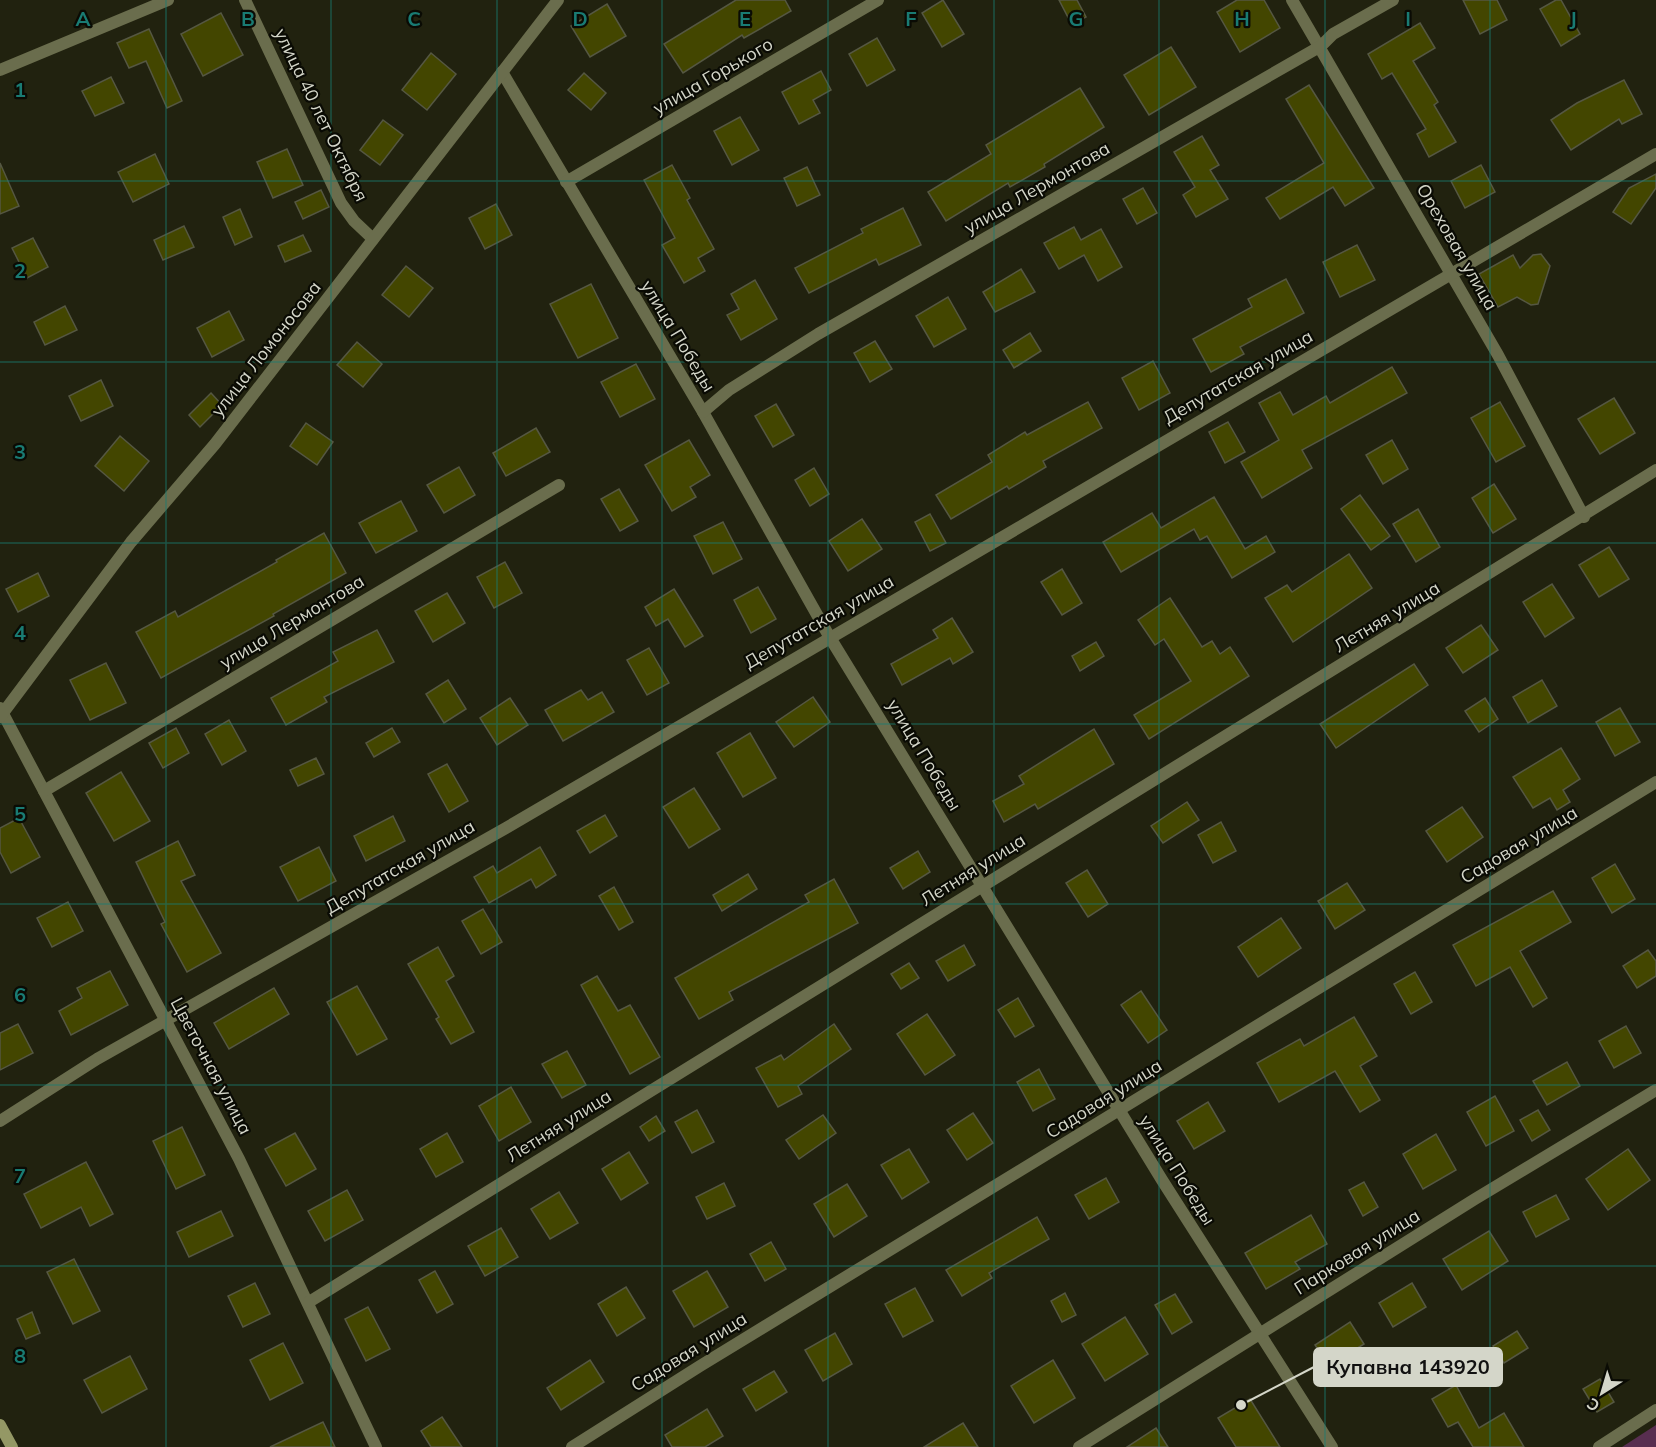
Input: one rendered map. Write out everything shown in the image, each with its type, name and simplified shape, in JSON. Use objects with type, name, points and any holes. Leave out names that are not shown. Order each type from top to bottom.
[{"type":"main road","points":[[0,1425],[12,1447]]},
{"type":"street","points":[[0,70],[168,0]]},
{"type":"street","name":"улица 40 лет Октября","points":[[245,0],[341,203],[373,239]]},
{"type":"street","name":"улица Ломоносова","points":[[1,713],[131,542],[215,444],[558,0]]},
{"type":"street","name":"улица Горького","points":[[566,182],[878,0]]},
{"type":"street","name":"Ореховая улица","points":[[1292,0],[1452,273],[1533,418],[1584,517]]},
{"type":"street","name":"улица Лермонтова","points":[[703,412],[729,390],[818,334],[1321,46],[1333,34],[1393,0]]},
{"type":"street","name":"улица Победы","points":[[502,72],[703,412],[829,636],[1119,1110],[1332,1447]]},
{"type":"street","name":"Депутатская улица","points":[[0,1121],[97,1059],[506,828],[829,636],[1656,154]]},
{"type":"street","name":"Летняя улица","points":[[309,1302],[982,885],[1584,517],[1656,470]]},
{"type":"street","name":"улица Лермонтова","points":[[44,791],[559,484]]},
{"type":"street","name":"Цветочная улица","points":[[1,713],[167,1020],[239,1159],[376,1447]]},
{"type":"street","name":"Садовая улица","points":[[572,1447],[1656,782]]},
{"type":"street","name":"Парковая улица","points":[[1079,1447],[1656,1090]]},
{"type":"street","points":[[1599,1447],[1656,1410]]},
{"type":"shaded area","points":[[1656,1425],[1656,1447],[1622,1447]]},
{"type":"building","points":[[736,0],[785,0],[791,11],[744,38],[742,35],[683,73],[664,44]]},
{"type":"building","points":[[943,0],[964,34],[942,47],[922,13]]},
{"type":"building","points":[[1059,0],[1077,0],[1086,17],[1072,25]]},
{"type":"building","points":[[1237,0],[1264,0],[1280,28],[1240,52],[1217,12]]},
{"type":"building","points":[[1463,0],[1497,0],[1507,20],[1480,34]]},
{"type":"building","points":[[1556,0],[1561,0],[1580,34],[1561,46],[1540,9]]},
{"type":"building","points":[[607,4],[626,36],[590,57],[571,26]]},
{"type":"building","points":[[221,13],[243,55],[203,76],[181,34]]},
{"type":"building","points":[[1420,23],[1435,48],[1413,61],[1438,102],[1434,105],[1456,142],[1429,157],[1417,134],[1426,129],[1392,73],[1382,79],[1368,54]]},
{"type":"building","points":[[149,29],[182,101],[167,108],[146,61],[129,68],[117,43]]},
{"type":"building","points":[[877,38],[895,70],[867,86],[849,54]]},
{"type":"building","points":[[1171,47],[1196,87],[1149,115],[1124,75]]},
{"type":"building","points":[[431,53],[456,74],[427,110],[402,90]]},
{"type":"building","points":[[821,71],[831,90],[813,100],[820,113],[799,124],[782,92]]},
{"type":"building","points":[[584,73],[606,93],[591,110],[568,90]]},
{"type":"building","points":[[111,77],[124,103],[95,116],[82,91]]},
{"type":"building","points":[[1624,80],[1642,114],[1622,124],[1619,119],[1571,150],[1551,120],[1577,103]]},
{"type":"building","points":[[1309,85],[1374,188],[1345,206],[1333,187],[1280,219],[1266,198],[1324,163],[1286,99]]},
{"type":"building","points":[[1080,88],[1104,127],[1044,164],[1045,167],[1010,187],[1008,183],[946,221],[928,192],[991,154],[986,145]]},
{"type":"building","points":[[740,117],[759,150],[732,165],[714,131]]},
{"type":"building","points":[[383,120],[403,135],[380,165],[360,150]]},
{"type":"building","points":[[1202,136],[1219,165],[1210,170],[1228,199],[1196,217],[1183,195],[1195,187],[1174,152]]},
{"type":"building","points":[[287,149],[303,185],[273,198],[257,162]]},
{"type":"building","points":[[155,154],[169,184],[133,202],[118,172]]},
{"type":"building","points":[[0,163],[19,206],[0,214]]},
{"type":"building","points":[[672,165],[690,198],[687,200],[714,249],[698,258],[705,271],[684,283],[662,245],[675,238],[644,180]]},
{"type":"building","points":[[1481,165],[1495,192],[1465,208],[1451,181]]},
{"type":"building","points":[[807,167],[820,195],[797,206],[784,178]]},
{"type":"building","points":[[1656,174],[1656,188],[1631,224],[1613,212],[1629,188]]},
{"type":"building","points":[[1143,188],[1157,213],[1137,224],[1123,199]]},
{"type":"building","points":[[321,190],[329,207],[303,219],[295,202]]},
{"type":"building","points":[[496,204],[512,235],[485,249],[469,218]]},
{"type":"building","points":[[903,208],[921,245],[879,265],[876,259],[809,293],[795,268],[863,233],[861,229]]},
{"type":"building","points":[[240,209],[252,237],[235,245],[223,217]]},
{"type":"building","points":[[184,226],[194,247],[163,260],[154,240]]},
{"type":"building","points":[[1074,227],[1081,240],[1101,229],[1122,267],[1098,281],[1084,255],[1059,269],[1044,243]]},
{"type":"building","points":[[303,235],[311,251],[285,262],[278,246]]},
{"type":"building","points":[[33,238],[48,267],[27,278],[12,248]]},
{"type":"building","points":[[1357,245],[1375,280],[1340,297],[1323,262]]},
{"type":"building","points":[[1541,254],[1550,266],[1538,304],[1531,305],[1517,297],[1498,307],[1479,274],[1513,255],[1520,268],[1533,255]]},
{"type":"building","points":[[406,266],[433,288],[409,317],[382,295]]},
{"type":"building","points":[[1021,269],[1035,292],[995,312],[983,292]]},
{"type":"building","points":[[1286,279],[1304,313],[1240,347],[1244,354],[1211,372],[1193,339],[1252,307],[1248,299]]},
{"type":"building","points":[[755,280],[777,319],[741,340],[727,315],[739,309],[731,294]]},
{"type":"building","points":[[591,284],[618,338],[578,358],[550,304]]},
{"type":"building","points":[[948,297],[966,329],[934,347],[916,316]]},
{"type":"building","points":[[65,306],[77,330],[45,345],[34,322]]},
{"type":"building","points":[[229,311],[244,340],[212,357],[197,328]]},
{"type":"building","points":[[1030,333],[1041,351],[1014,368],[1003,350]]},
{"type":"building","points":[[875,341],[892,369],[870,382],[854,353]]},
{"type":"building","points":[[357,342],[382,364],[363,387],[337,365]]},
{"type":"building","points":[[1153,361],[1170,393],[1139,410],[1122,378]]},
{"type":"building","points":[[636,364],[655,399],[620,417],[601,382]]},
{"type":"building","points":[[1392,367],[1407,393],[1302,450],[1312,468],[1262,498],[1241,462],[1279,440],[1259,403],[1280,392],[1293,415],[1326,396],[1330,403]]},
{"type":"building","points":[[101,380],[113,406],[81,421],[69,396]]},
{"type":"building","points":[[211,393],[222,405],[200,427],[189,415]]},
{"type":"building","points":[[1614,398],[1635,433],[1600,454],[1578,419]]},
{"type":"building","points":[[1088,402],[1102,428],[1043,461],[1046,467],[1009,489],[1007,486],[951,519],[936,495],[992,462],[988,455],[1025,432],[1027,435]]},
{"type":"building","points":[[1500,402],[1525,446],[1496,462],[1471,418]]},
{"type":"building","points":[[776,404],[794,435],[773,447],[755,416]]},
{"type":"building","points":[[1228,422],[1245,452],[1225,463],[1209,432]]},
{"type":"building","points":[[306,423],[333,442],[317,465],[290,446]]},
{"type":"building","points":[[536,428],[550,452],[506,476],[493,453]]},
{"type":"building","points":[[120,436],[149,461],[124,491],[95,466]]},
{"type":"building","points":[[689,440],[710,475],[690,487],[696,497],[672,511],[645,465]]},
{"type":"building","points":[[1392,440],[1408,469],[1383,484],[1366,455]]},
{"type":"building","points":[[459,467],[475,495],[444,513],[427,485]]},
{"type":"building","points":[[814,468],[829,494],[810,506],[795,480]]},
{"type":"building","points":[[1494,484],[1516,519],[1493,533],[1472,498]]},
{"type":"building","points":[[619,489],[638,521],[620,531],[601,499]]},
{"type":"building","points":[[1360,495],[1390,536],[1371,550],[1341,509]]},
{"type":"building","points":[[1214,497],[1245,549],[1266,536],[1275,552],[1232,578],[1207,536],[1200,540],[1194,529],[1121,572],[1103,542],[1152,513],[1161,528]]},
{"type":"building","points":[[401,501],[417,531],[376,553],[359,523]]},
{"type":"building","points":[[1418,509],[1440,547],[1416,562],[1393,524]]},
{"type":"building","points":[[930,514],[946,543],[930,551],[915,522]]},
{"type":"building","points":[[862,519],[882,549],[848,571],[829,541]]},
{"type":"building","points":[[723,522],[742,559],[713,574],[694,536]]},
{"type":"building","points":[[324,533],[346,573],[273,614],[274,616],[161,678],[136,632],[175,611],[178,617]]},
{"type":"building","points":[[1609,547],[1629,579],[1599,597],[1579,565]]},
{"type":"building","points":[[1349,554],[1372,588],[1293,642],[1265,598],[1287,585],[1292,592]]},
{"type":"building","points":[[505,562],[522,593],[494,608],[477,577]]},
{"type":"building","points":[[1062,569],[1082,603],[1062,615],[1041,582]]},
{"type":"building","points":[[38,573],[49,596],[18,612],[6,589]]},
{"type":"building","points":[[1552,584],[1574,618],[1545,637],[1523,602]]},
{"type":"building","points":[[758,587],[776,619],[751,633],[734,600]]},
{"type":"building","points":[[674,589],[703,636],[685,647],[668,619],[656,626],[645,607]]},
{"type":"building","points":[[447,593],[465,623],[433,642],[415,611]]},
{"type":"building","points":[[1170,598],[1202,647],[1212,641],[1220,654],[1230,647],[1249,676],[1149,739],[1134,715],[1191,681],[1164,639],[1155,645],[1138,620]]},
{"type":"building","points":[[952,618],[973,652],[953,664],[950,658],[902,685],[891,664],[938,638],[933,630]]},
{"type":"building","points":[[1481,625],[1498,650],[1463,673],[1446,648]]},
{"type":"building","points":[[377,630],[394,662],[324,697],[327,702],[286,725],[271,698],[338,661],[333,652]]},
{"type":"building","points":[[1096,642],[1104,656],[1080,671],[1072,656]]},
{"type":"building","points":[[649,648],[669,683],[647,695],[627,660]]},
{"type":"building","points":[[106,663],[126,703],[90,720],[70,680]]},
{"type":"building","points":[[1414,664],[1428,685],[1336,748],[1320,724]]},
{"type":"building","points":[[448,680],[466,709],[444,723],[426,694]]},
{"type":"building","points":[[1542,680],[1557,706],[1528,723],[1513,697]]},
{"type":"building","points":[[581,690],[588,700],[602,692],[614,712],[563,741],[545,710]]},
{"type":"building","points":[[813,697],[830,722],[794,747],[776,722]]},
{"type":"building","points":[[510,698],[528,725],[497,745],[480,718]]},
{"type":"building","points":[[1485,698],[1498,719],[1479,732],[1465,711]]},
{"type":"building","points":[[1620,708],[1640,742],[1615,756],[1596,722]]},
{"type":"building","points":[[229,720],[246,751],[222,765],[205,734]]},
{"type":"building","points":[[176,728],[189,753],[163,768],[149,743]]},
{"type":"building","points":[[392,728],[400,742],[374,757],[366,743]]},
{"type":"building","points":[[1094,729],[1114,764],[1038,809],[1035,804],[1004,822],[993,801],[1024,784],[1019,776]]},
{"type":"building","points":[[750,733],[776,778],[743,797],[717,753]]},
{"type":"building","points":[[1561,748],[1580,779],[1563,790],[1570,802],[1557,810],[1550,798],[1533,808],[1513,777]]},
{"type":"building","points":[[316,758],[324,774],[298,786],[290,770]]},
{"type":"building","points":[[447,764],[468,801],[449,812],[428,774]]},
{"type":"building","points":[[121,772],[150,821],[114,841],[86,793]]},
{"type":"building","points":[[694,788],[720,829],[689,848],[663,807]]},
{"type":"building","points":[[1187,802],[1199,820],[1163,843],[1151,826]]},
{"type":"building","points":[[1462,807],[1483,837],[1447,862],[1426,831]]},
{"type":"building","points":[[605,815],[617,836],[590,853],[577,831]]},
{"type":"building","points":[[393,816],[405,841],[366,861],[354,836]]},
{"type":"building","points":[[19,818],[40,857],[11,873],[0,852],[0,828]]},
{"type":"building","points":[[1221,822],[1236,851],[1213,863],[1198,835]]},
{"type":"building","points":[[178,841],[195,875],[181,881],[221,953],[187,972],[161,924],[165,922],[136,862]]},
{"type":"building","points":[[319,847],[336,881],[298,901],[280,867]]},
{"type":"building","points":[[540,847],[556,875],[536,888],[531,879],[489,903],[474,877],[493,866],[497,873]]},
{"type":"building","points":[[918,851],[930,872],[903,889],[890,868]]},
{"type":"building","points":[[1615,864],[1635,899],[1612,913],[1592,878]]},
{"type":"building","points":[[1087,870],[1108,904],[1088,917],[1066,883]]},
{"type":"building","points":[[748,874],[757,889],[722,911],[713,895]]},
{"type":"building","points":[[834,879],[858,923],[729,992],[733,1000],[699,1019],[675,978],[809,902],[805,895]]},
{"type":"building","points":[[1347,883],[1365,910],[1335,929],[1318,901]]},
{"type":"building","points":[[614,887],[633,922],[619,930],[599,896]]},
{"type":"building","points":[[1553,891],[1571,922],[1520,951],[1547,998],[1533,1007],[1510,967],[1476,986],[1453,945]]},
{"type":"building","points":[[68,902],[83,931],[52,947],[37,918]]},
{"type":"building","points":[[483,909],[502,942],[481,954],[462,921]]},
{"type":"building","points":[[1281,918],[1301,948],[1258,977],[1238,947]]},
{"type":"building","points":[[964,945],[975,965],[948,981],[936,961]]},
{"type":"building","points":[[438,947],[454,976],[446,981],[474,1032],[451,1044],[436,1019],[439,1017],[408,964]]},
{"type":"building","points":[[1648,950],[1656,961],[1656,976],[1637,988],[1623,966]]},
{"type":"building","points":[[909,963],[919,978],[901,989],[891,974]]},
{"type":"building","points":[[110,971],[128,1005],[71,1035],[59,1011],[82,998],[77,988]]},
{"type":"building","points":[[1415,972],[1432,1002],[1411,1014],[1394,984]]},
{"type":"building","points":[[597,976],[618,1011],[630,1005],[660,1057],[630,1074],[581,985]]},
{"type":"building","points":[[357,986],[387,1039],[357,1055],[327,1002]]},
{"type":"building","points":[[274,988],[289,1014],[229,1049],[214,1023]]},
{"type":"building","points":[[1141,991],[1167,1030],[1148,1043],[1121,1005]]},
{"type":"building","points":[[1018,998],[1034,1026],[1015,1037],[998,1010]]},
{"type":"building","points":[[927,1014],[955,1055],[925,1075],[897,1034]]},
{"type":"building","points":[[1354,1017],[1377,1056],[1360,1066],[1380,1100],[1360,1112],[1335,1071],[1279,1102],[1257,1063],[1300,1039],[1304,1046]]},
{"type":"building","points":[[18,1024],[33,1053],[0,1070],[0,1033]]},
{"type":"building","points":[[834,1024],[851,1049],[798,1086],[802,1094],[778,1107],[756,1068],[781,1055],[784,1060]]},
{"type":"building","points":[[1626,1026],[1641,1053],[1614,1068],[1599,1041]]},
{"type":"building","points":[[567,1051],[586,1085],[562,1098],[542,1064]]},
{"type":"building","points":[[1567,1062],[1580,1086],[1547,1105],[1533,1081]]},
{"type":"building","points":[[1039,1069],[1055,1099],[1033,1111],[1017,1082]]},
{"type":"building","points":[[511,1087],[531,1122],[499,1141],[479,1106]]},
{"type":"building","points":[[1495,1096],[1514,1131],[1486,1146],[1467,1112]]},
{"type":"building","points":[[1208,1102],[1225,1131],[1194,1149],[1177,1121]]},
{"type":"building","points":[[697,1110],[714,1142],[692,1153],[675,1122]]},
{"type":"building","points":[[1538,1110],[1550,1130],[1532,1141],[1520,1120]]},
{"type":"building","points":[[973,1113],[993,1143],[967,1160],[947,1130]]},
{"type":"building","points":[[823,1115],[836,1133],[799,1159],[786,1140]]},
{"type":"building","points":[[656,1116],[665,1131],[649,1141],[640,1127]]},
{"type":"building","points":[[182,1127],[205,1175],[176,1189],[153,1141]]},
{"type":"building","points":[[295,1133],[316,1169],[286,1186],[265,1149]]},
{"type":"building","points":[[447,1133],[463,1162],[436,1177],[420,1149]]},
{"type":"building","points":[[1436,1134],[1456,1170],[1423,1189],[1403,1154]]},
{"type":"building","points":[[909,1149],[929,1182],[902,1199],[881,1165]]},
{"type":"building","points":[[1628,1149],[1650,1180],[1608,1210],[1586,1179]]},
{"type":"building","points":[[629,1152],[648,1183],[621,1200],[602,1169]]},
{"type":"building","points":[[86,1162],[113,1214],[90,1226],[81,1207],[41,1228],[24,1194]]},
{"type":"building","points":[[1106,1178],[1119,1202],[1089,1219],[1075,1195]]},
{"type":"building","points":[[1364,1182],[1378,1207],[1363,1216],[1349,1190]]},
{"type":"building","points":[[724,1183],[735,1206],[707,1219],[696,1197]]},
{"type":"building","points":[[847,1184],[867,1216],[834,1237],[814,1204]]},
{"type":"building","points":[[347,1190],[363,1220],[325,1241],[308,1211]]},
{"type":"building","points":[[559,1192],[578,1223],[550,1239],[531,1209]]},
{"type":"building","points":[[1556,1195],[1569,1219],[1536,1237],[1523,1212]]},
{"type":"building","points":[[221,1211],[233,1236],[189,1257],[177,1232]]},
{"type":"building","points":[[1311,1215],[1327,1244],[1295,1262],[1300,1269],[1266,1289],[1245,1253]]},
{"type":"building","points":[[1037,1217],[1049,1239],[989,1273],[992,1278],[962,1296],[946,1270]]},
{"type":"building","points":[[501,1228],[518,1257],[485,1276],[468,1246]]},
{"type":"building","points":[[1489,1231],[1508,1261],[1462,1290],[1443,1259]]},
{"type":"building","points":[[771,1242],[786,1269],[765,1281],[750,1254]]},
{"type":"building","points":[[74,1259],[100,1311],[73,1324],[47,1272]]},
{"type":"building","points":[[435,1271],[453,1304],[437,1313],[419,1280]]},
{"type":"building","points":[[707,1271],[728,1307],[694,1327],[673,1291]]},
{"type":"building","points":[[255,1283],[270,1314],[243,1327],[228,1296]]},
{"type":"building","points":[[1412,1283],[1426,1307],[1393,1327],[1379,1303]]},
{"type":"building","points":[[626,1287],[645,1318],[617,1336],[598,1304]]},
{"type":"building","points":[[915,1288],[933,1321],[903,1337],[885,1304]]},
{"type":"building","points":[[1065,1293],[1076,1315],[1062,1322],[1051,1301]]},
{"type":"building","points":[[1175,1294],[1192,1322],[1172,1334],[1155,1305]]},
{"type":"building","points":[[368,1307],[390,1349],[366,1361],[345,1319]]},
{"type":"building","points":[[32,1312],[40,1333],[26,1339],[17,1319]]},
{"type":"building","points":[[1125,1317],[1148,1354],[1105,1381],[1082,1344]]},
{"type":"building","points":[[1350,1322],[1364,1344],[1329,1366],[1315,1345]]},
{"type":"building","points":[[1517,1331],[1528,1348],[1504,1363],[1493,1346]]},
{"type":"building","points":[[835,1333],[852,1364],[823,1381],[805,1350]]},
{"type":"building","points":[[283,1343],[303,1383],[270,1400],[250,1360]]},
{"type":"building","points":[[130,1356],[147,1389],[102,1413],[84,1380]]},
{"type":"building","points":[[590,1360],[604,1382],[561,1410],[547,1388]]},
{"type":"building","points":[[1053,1360],[1075,1398],[1034,1423],[1011,1386]]},
{"type":"building","points":[[774,1371],[787,1392],[756,1411],[743,1389]]},
{"type":"building","points":[[1600,1379],[1614,1402],[1597,1412],[1583,1389]]},
{"type":"building","points":[[1456,1385],[1479,1428],[1504,1413],[1524,1447],[1473,1447],[1458,1422],[1448,1427],[1432,1399]]},
{"type":"building","points":[[1250,1399],[1280,1447],[1236,1447],[1218,1418]]},
{"type":"building","points":[[707,1409],[723,1436],[705,1447],[672,1447],[665,1435]]},
{"type":"building","points":[[442,1417],[462,1447],[431,1447],[421,1431]]},
{"type":"building","points":[[323,1422],[335,1447],[270,1447]]},
{"type":"building","points":[[963,1423],[978,1447],[924,1447]]},
{"type":"building","points":[[1156,1428],[1168,1447],[1127,1447]]},
{"type":"place","name":"Купавна 143920","points":[[1241,1405]]}]
